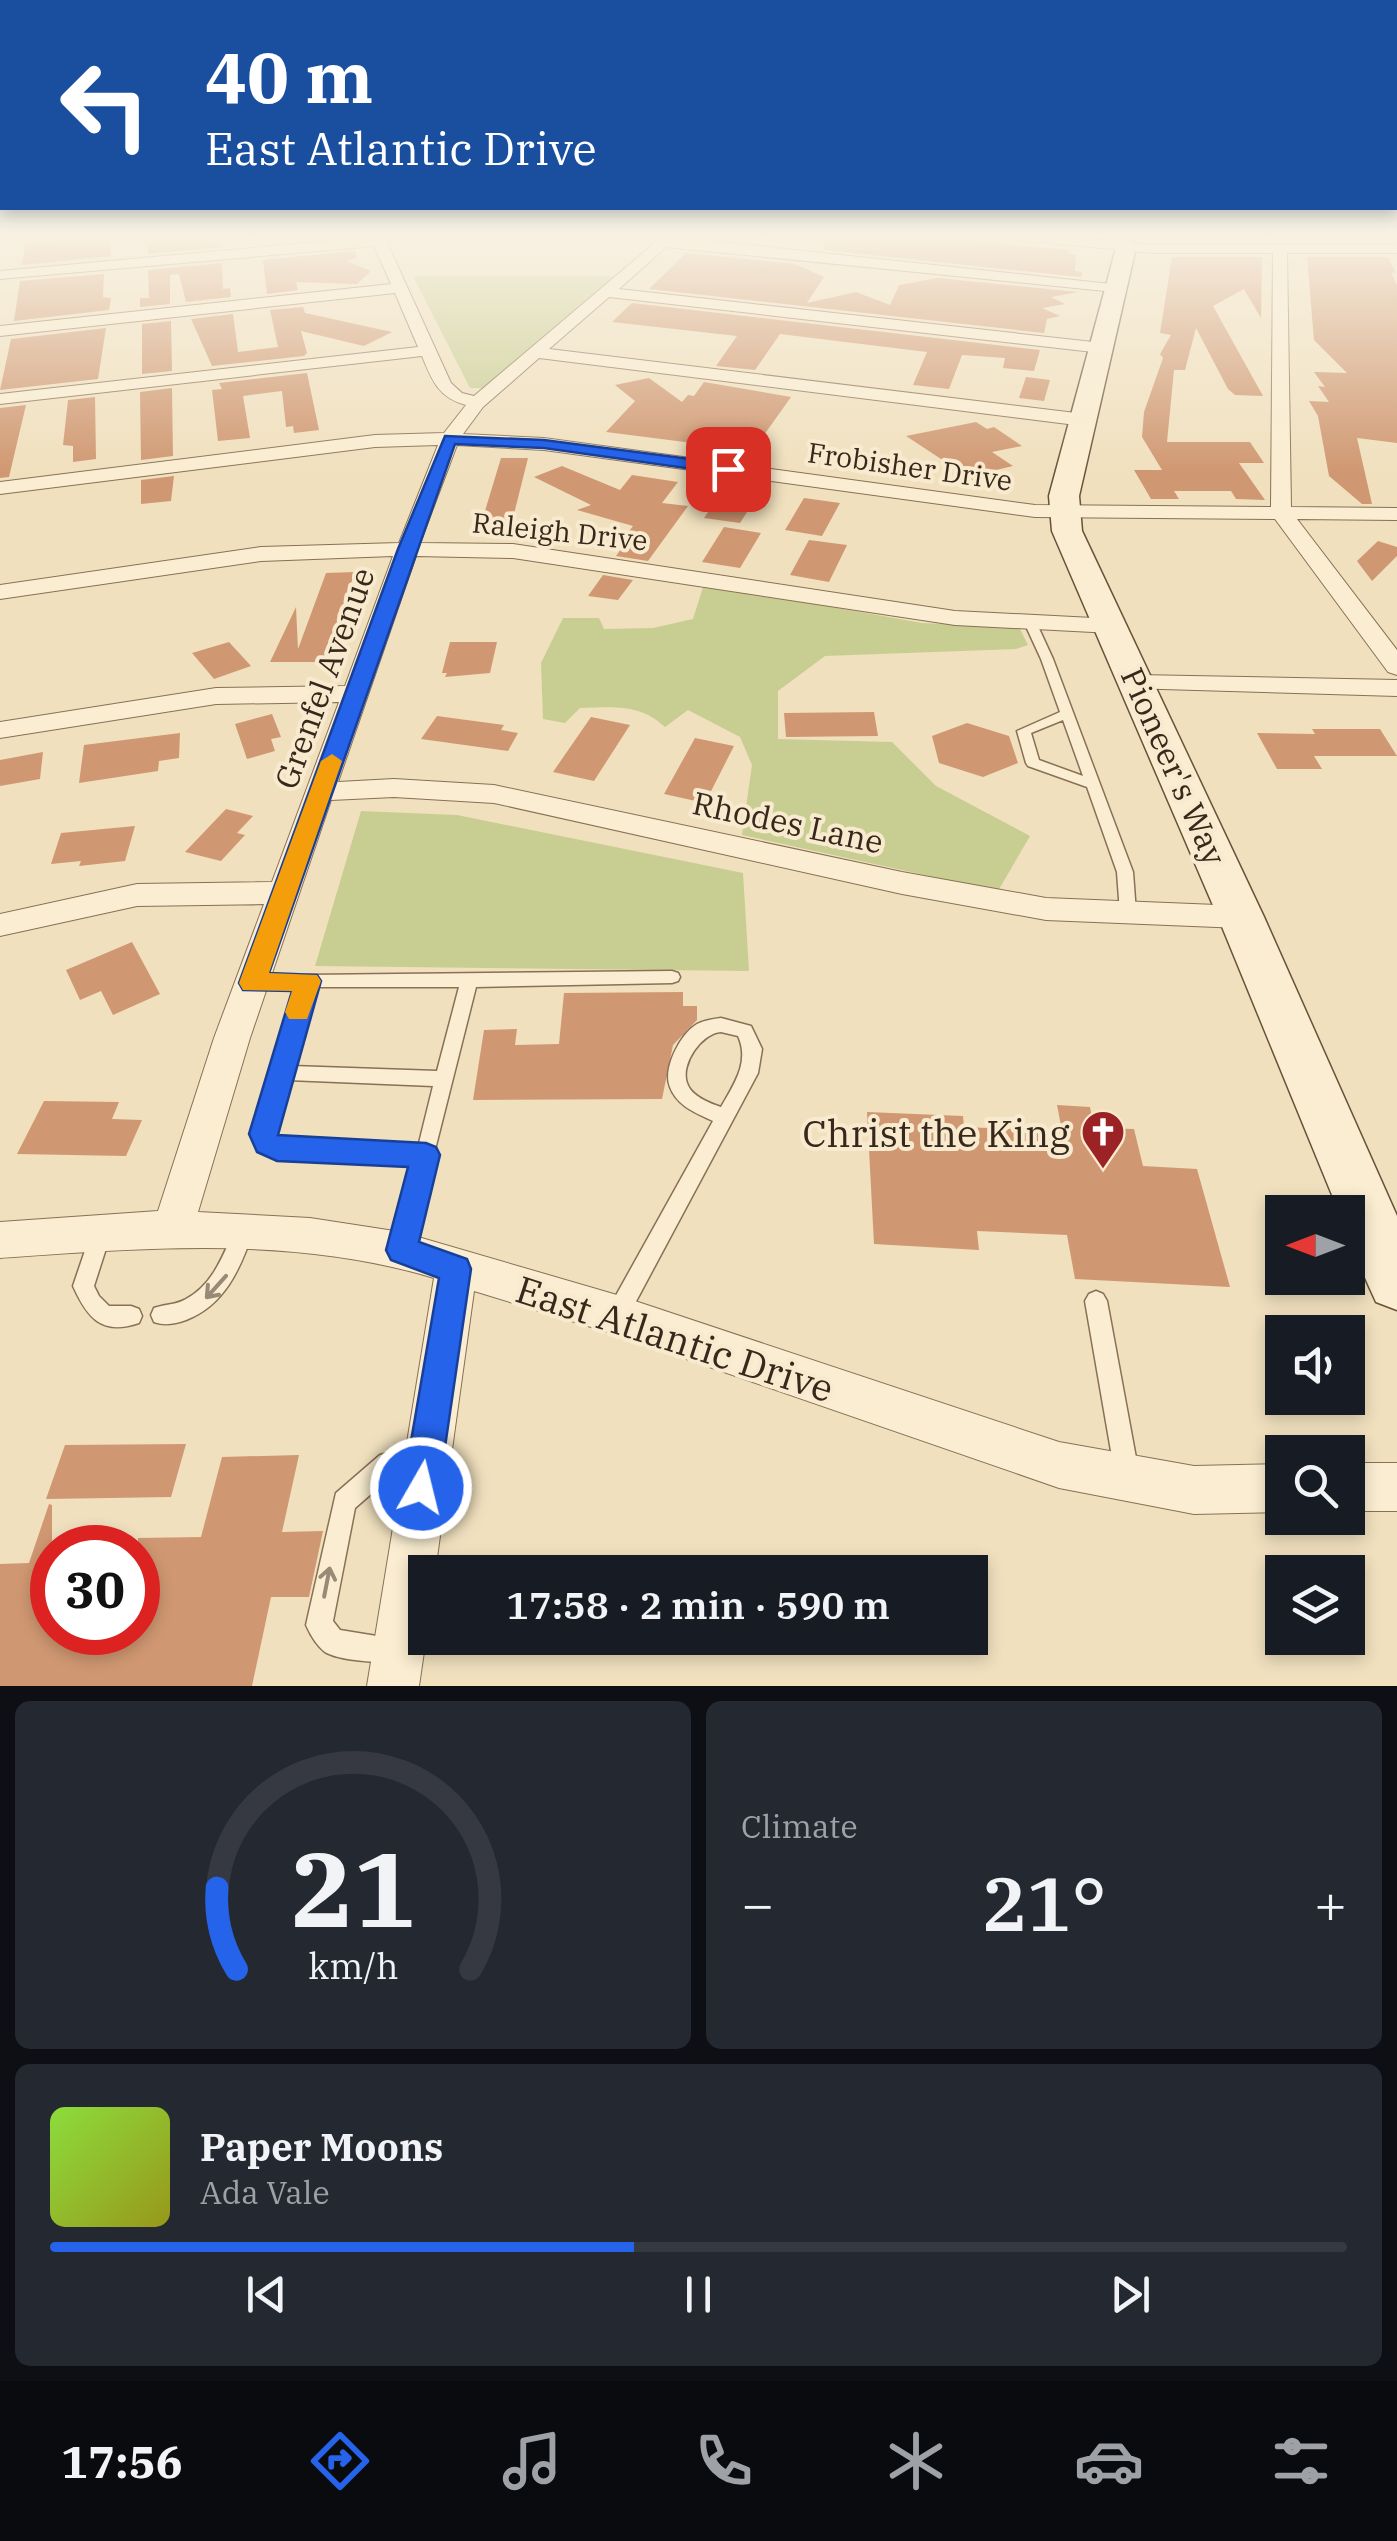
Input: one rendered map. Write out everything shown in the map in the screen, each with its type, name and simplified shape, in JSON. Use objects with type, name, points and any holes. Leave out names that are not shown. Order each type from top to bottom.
[{"type":"main road","name":"Pioneer's Way","points":[[1109,315],[1064,496],[1068,532],[1241,917],[1397,1282]]},
{"type":"street","points":[[0,332],[157,315]]},
{"type":"street","points":[[411,315],[443,385],[456,398],[476,404]]},
{"type":"street","name":"Grenfel Avenue","points":[[173,1228],[252,983],[450,439],[476,404],[581,315]]},
{"type":"street","points":[[808,315],[1102,348]]},
{"type":"street","points":[[1280,315],[1282,513],[1397,668]]},
{"type":"street","points":[[0,400],[425,351]]},
{"type":"street","points":[[536,353],[1084,420]]},
{"type":"street","name":"Frobisher Drive","points":[[0,488],[375,442],[450,439],[544,444],[1066,512],[1397,514]]},
{"type":"street","name":"Raleigh Drive","points":[[0,592],[260,554],[407,549],[539,553],[955,618],[1112,626]]},
{"type":"street","points":[[1138,683],[1397,688]]},
{"type":"street","points":[[0,730],[196,698],[356,694]]},
{"type":"street","name":"Rhodes Lane","points":[[321,792],[394,788],[494,794],[920,886],[1046,909],[1241,917]]},
{"type":"street","points":[[0,926],[137,895],[284,893]]},
{"type":"street","name":"East Atlantic Drive","points":[[0,1240],[173,1228],[310,1236],[402,1250],[617,1315],[1060,1465],[1194,1490],[1265,1488]]},
{"type":"street","points":[[396,1669],[456,1269]]},
{"type":"street","points":[[1365,1488],[1397,1487]]},
{"type":"lane","points":[[1030,622],[1125,872],[1128,912]]},
{"type":"lane","points":[[1066,714],[1024,730],[1034,763],[1090,783]]},
{"type":"lane","points":[[252,983],[672,977]]},
{"type":"lane","points":[[308,981],[264,1134],[267,1143],[277,1148],[426,1155]]},
{"type":"lane","points":[[402,1250],[469,981]]},
{"type":"lane","points":[[617,1315],[748,1073],[753,1049],[745,1030],[726,1023],[706,1027],[689,1038],[676,1075],[679,1088],[694,1104],[724,1116]]},
{"type":"lane","points":[[280,1073],[444,1080]]},
{"type":"lane","points":[[162,1315],[175,1315],[208,1298],[228,1275],[243,1232]]},
{"type":"lane","points":[[100,1233],[83,1286],[90,1303],[105,1316],[131,1316]]},
{"type":"lane","points":[[1096,1301],[1128,1477]]},
{"type":"lane","points":[[396,1669],[333,1642],[319,1625],[344,1501],[388,1463],[426,1456]]},
{"type":"green space","points":[[433,315],[569,315],[483,388],[470,388]]},
{"type":"green space","points":[[704,584],[922,623],[1019,627],[1028,645],[1016,649],[825,656],[778,691],[778,739],[892,742],[936,786],[1030,836],[998,891],[742,835],[752,765],[740,737],[688,710],[665,727],[636,710],[614,707],[580,708],[565,723],[543,719],[541,663],[563,618],[599,618],[604,629],[653,628],[693,619]]},
{"type":"green space","points":[[361,811],[457,815],[743,873],[749,971],[315,966]]},
{"type":"building","points":[[15,315],[69,315],[14,321]]},
{"type":"building","points":[[233,315],[238,352],[278,347],[271,315],[313,315],[392,332],[364,346],[301,331],[307,353],[304,356],[212,366],[191,319]]},
{"type":"building","points":[[620,315],[733,315],[1040,350],[1034,371],[1003,368],[1005,358],[962,355],[949,389],[913,385],[927,352],[780,334],[755,370],[716,366],[737,336],[612,322]]},
{"type":"building","points":[[880,315],[1060,316],[1047,319],[1044,333]]},
{"type":"building","points":[[1163,315],[1218,315],[1263,396],[1235,395],[1228,389],[1196,328],[1185,370],[1174,370],[1167,442],[1250,442],[1264,463],[1239,463],[1265,500],[1236,499],[1231,491],[1174,491],[1179,499],[1151,499],[1134,470],[1162,470],[1142,437],[1144,412],[1163,358],[1160,354],[1171,335],[1160,333]]},
{"type":"building","points":[[1312,315],[1397,315],[1397,443],[1357,438],[1372,504],[1362,504],[1329,476],[1318,416],[1309,401],[1329,402],[1318,386],[1325,387],[1314,372],[1347,373],[1314,340]]},
{"type":"building","points":[[171,321],[172,371],[142,374],[142,324]]},
{"type":"building","points":[[106,328],[98,379],[0,390],[11,339]]},
{"type":"building","points":[[307,373],[319,430],[294,433],[293,426],[286,427],[282,391],[243,396],[250,438],[218,441],[212,390],[222,389],[219,383]]},
{"type":"building","points":[[1026,377],[1050,380],[1044,401],[1019,398]]},
{"type":"building","points":[[649,378],[682,402],[688,395],[694,396],[704,382],[791,397],[759,442],[732,448],[606,432],[635,401],[615,385]]},
{"type":"building","points":[[172,388],[173,456],[141,460],[140,392]]},
{"type":"building","points":[[95,397],[96,459],[73,462],[73,446],[63,445],[68,400]]},
{"type":"building","points":[[26,405],[9,477],[0,478],[0,408]]},
{"type":"building","points":[[976,422],[987,429],[994,427],[1022,446],[992,452],[1013,466],[996,470],[1001,474],[973,480],[906,436]]},
{"type":"building","points":[[501,458],[528,458],[509,534],[478,534]]},
{"type":"building","points":[[562,466],[620,490],[632,475],[678,482],[662,503],[688,506],[648,561],[616,556],[621,549],[616,548],[633,526],[577,510],[591,505],[534,477]]},
{"type":"building","points":[[174,476],[171,501],[141,504],[141,480]]},
{"type":"building","points":[[725,487],[760,492],[740,523],[704,518]]},
{"type":"building","points":[[804,498],[840,503],[822,536],[785,530]]},
{"type":"building","points":[[724,527],[761,533],[740,568],[702,562]]},
{"type":"building","points":[[809,540],[847,545],[829,582],[790,575]]},
{"type":"building","points":[[1378,541],[1397,547],[1397,556],[1372,581],[1357,561]]},
{"type":"building","points":[[355,572],[323,662],[270,662],[296,607],[298,649],[326,573]]},
{"type":"building","points":[[603,575],[633,580],[618,600],[588,596]]},
{"type":"building","points":[[229,642],[251,666],[214,679],[192,653]]},
{"type":"building","points":[[450,642],[497,642],[490,673],[445,677],[447,673],[442,673]]},
{"type":"building","points":[[874,712],[878,736],[786,737],[784,713]]},
{"type":"building","points":[[272,714],[281,737],[271,739],[275,751],[247,759],[235,724]]},
{"type":"building","points":[[437,716],[504,725],[501,730],[518,733],[508,751],[421,739]]},
{"type":"building","points":[[591,717],[630,725],[594,781],[553,772]]},
{"type":"building","points":[[967,723],[1009,736],[1018,763],[983,777],[939,763],[932,736]]},
{"type":"building","points":[[1312,729],[1380,729],[1397,756],[1314,756],[1322,769],[1277,769],[1257,733],[1315,734]]},
{"type":"building","points":[[180,733],[179,758],[159,761],[158,771],[79,783],[84,745]]},
{"type":"building","points":[[695,738],[734,746],[705,803],[664,794]]},
{"type":"building","points":[[43,752],[40,779],[0,786],[0,760]]},
{"type":"building","points":[[226,809],[253,816],[237,833],[245,835],[221,861],[185,852]]},
{"type":"building","points":[[135,826],[125,861],[79,866],[81,861],[51,864],[61,833]]},
{"type":"building","points":[[132,942],[160,994],[113,1015],[101,991],[80,1000],[66,970]]},
{"type":"building","points":[[683,992],[683,1006],[697,1006],[697,1020],[673,1045],[662,1099],[473,1100],[484,1030],[517,1029],[515,1045],[559,1044],[564,993]]},
{"type":"building","points":[[44,1101],[119,1102],[112,1119],[142,1120],[126,1156],[17,1154]]},
{"type":"building","points":[[1057,1105],[1090,1107],[1094,1128],[1134,1129],[1143,1166],[1197,1169],[1230,1287],[1075,1279],[1067,1235],[977,1231],[979,1250],[874,1244],[867,1112],[963,1116],[964,1127],[1062,1131]]},
{"type":"building","points":[[186,1444],[171,1497],[46,1499],[65,1445]]},
{"type":"building","points":[[299,1455],[282,1532],[323,1531],[309,1597],[271,1597],[252,1686],[0,1686],[0,1564],[30,1560],[30,1655],[160,1655],[160,1538],[201,1537],[222,1457]]},
{"type":"building","points":[[49,1504],[52,1525],[42,1525]]},
{"type":"slow traffic","points":[[298,1012],[308,981],[252,983],[332,761]]},
{"type":"place","name":"Christ the King","points":[[1103,1170]]},
{"type":"route","points":[[421,1488],[456,1269],[402,1250],[426,1155],[277,1148],[267,1143],[264,1134],[308,981],[252,983],[450,439],[544,444],[728,469]]}]
